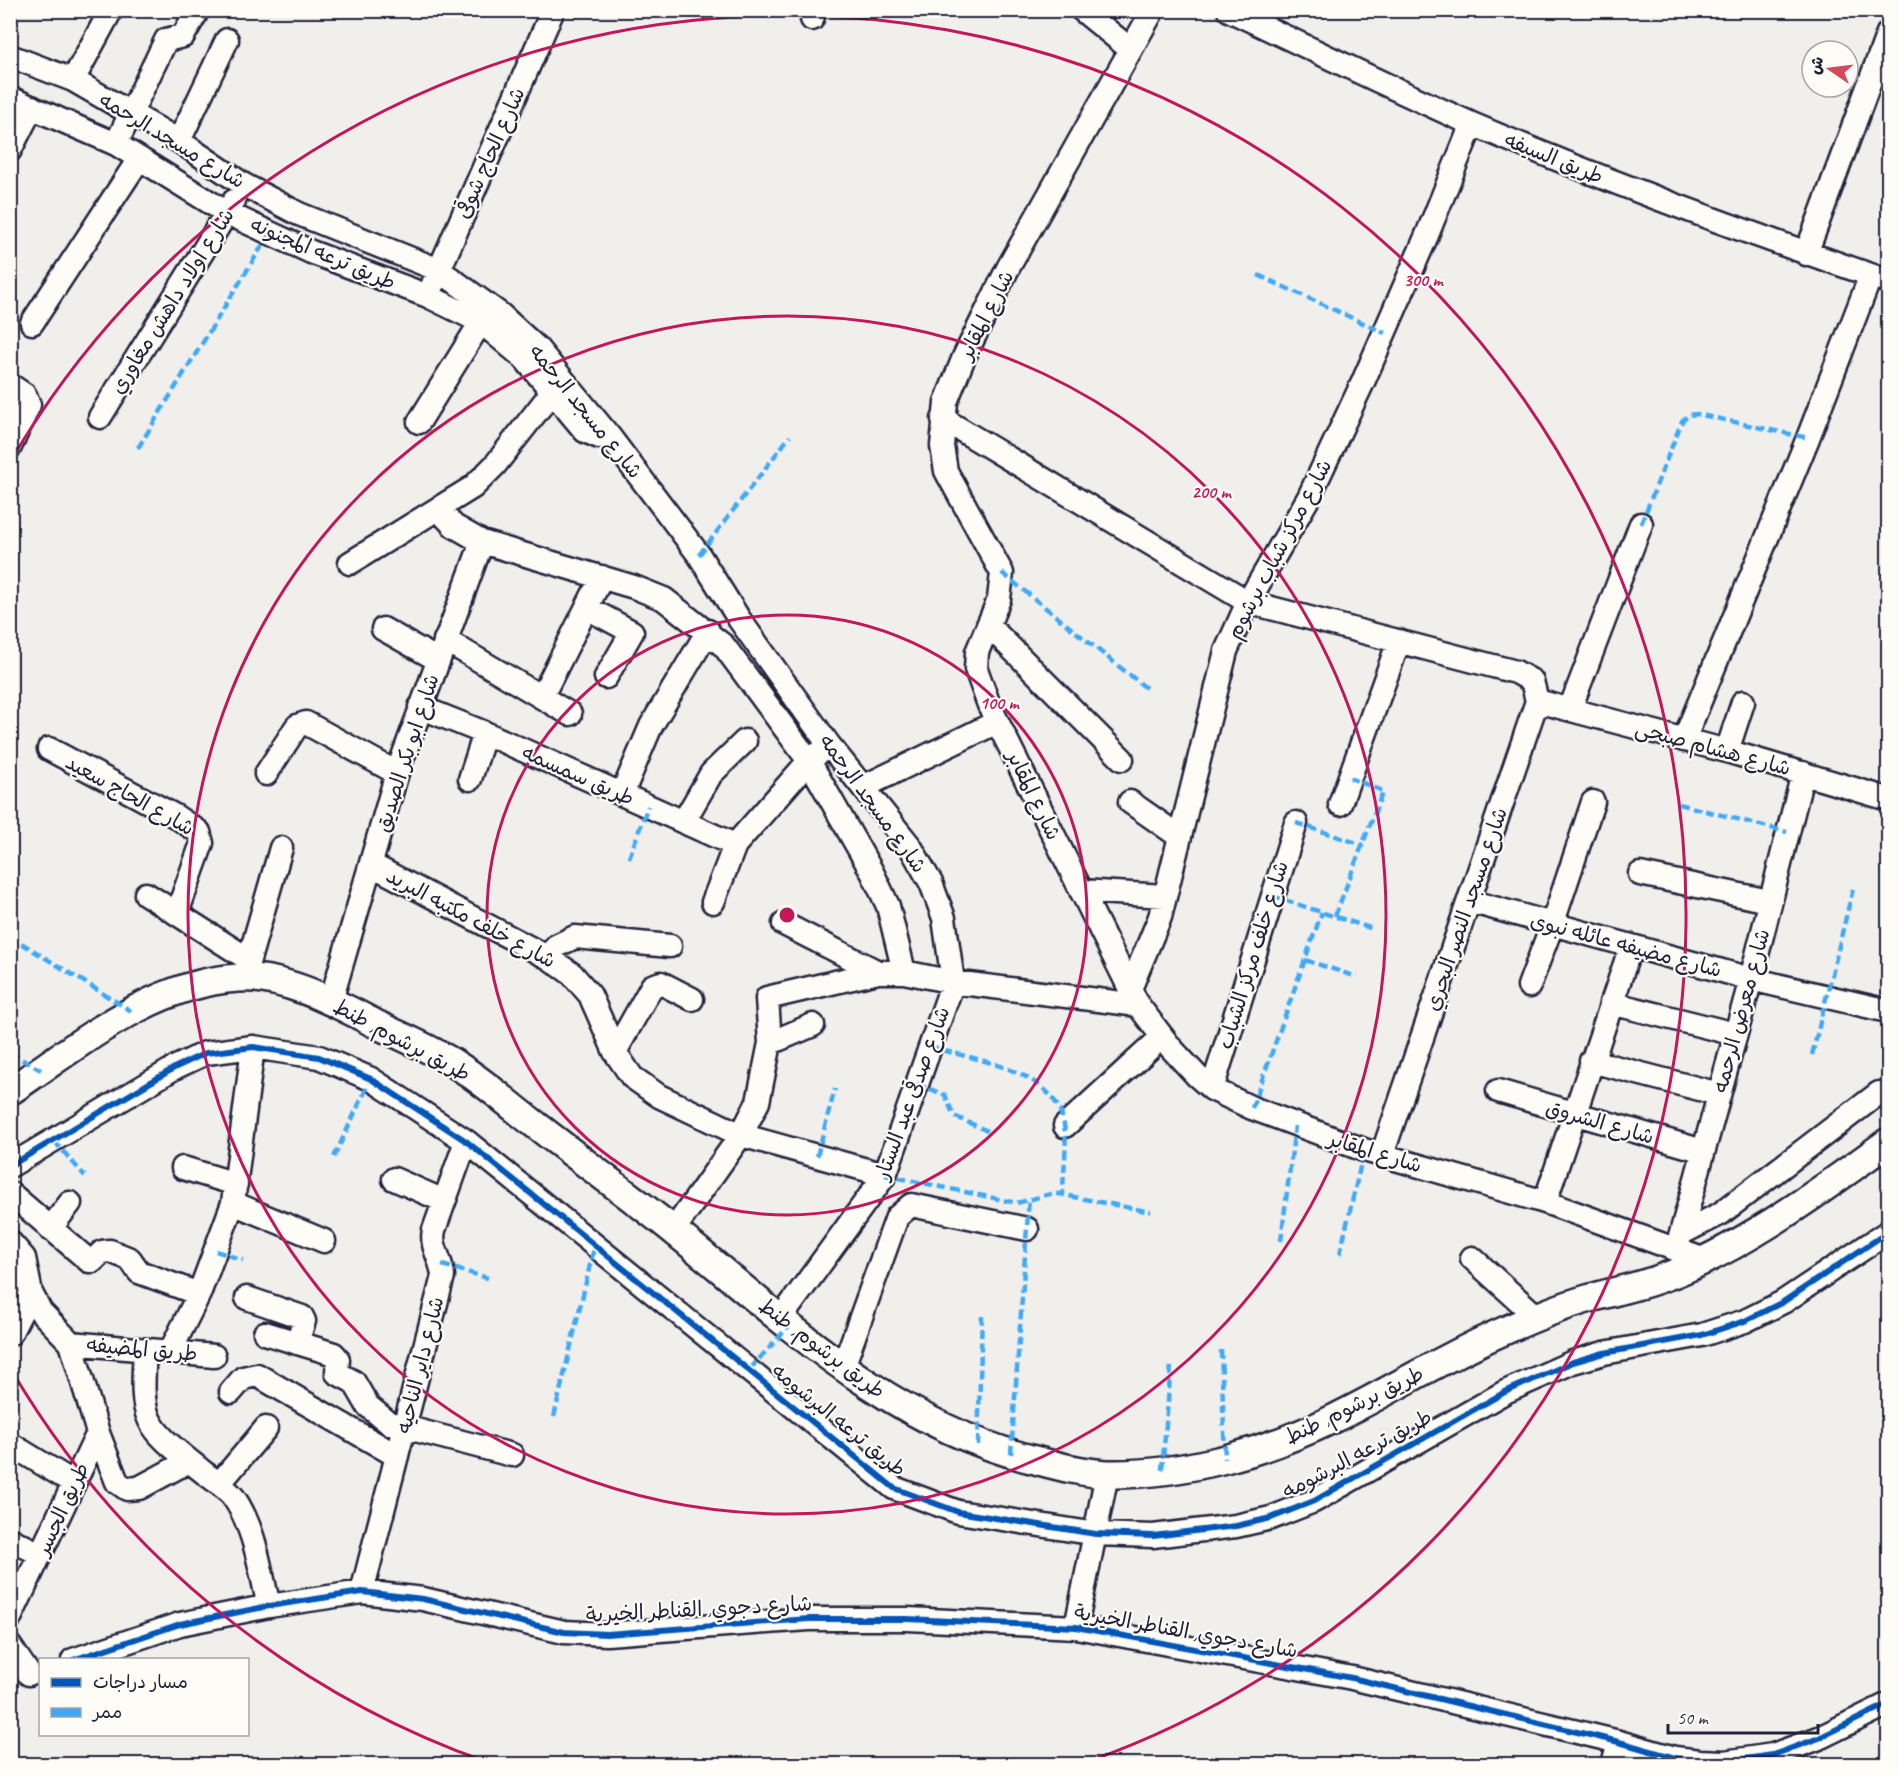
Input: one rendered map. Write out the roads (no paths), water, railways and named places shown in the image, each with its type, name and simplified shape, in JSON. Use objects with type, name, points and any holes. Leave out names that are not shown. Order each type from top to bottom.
[{"type":"main road","name":"طريق برشوم, طنط","points":[[10,1091],[131,1011],[175,991],[246,968],[331,1001],[457,1065],[673,1231],[843,1367],[923,1419],[978,1445],[1066,1468],[1107,1474],[1162,1470],[1225,1460],[1289,1438],[1336,1417],[1494,1335],[1582,1300],[1660,1279],[1705,1260],[1767,1224],[1888,1142]]},
{"type":"street","points":[[73,80],[111,10]]},
{"type":"street","points":[[116,144],[166,40],[183,36],[198,10]]},
{"type":"street","name":"شارع الحاج شوقى","points":[[428,296],[553,10]]},
{"type":"street","points":[[1082,10],[1130,49]]},
{"type":"street","name":"شارع المقابر","points":[[1153,10],[1008,268],[951,387],[943,419],[942,446],[946,471],[1002,573],[999,599],[976,652],[976,669],[980,686],[1134,997],[1162,1037],[1187,1067],[1212,1089],[1295,1126],[1382,1155],[1680,1241],[1705,1260]]},
{"type":"street","name":"طريق السيفه","points":[[1229,10],[1472,124],[1697,215],[1880,278]]},
{"type":"street","points":[[1806,254],[1888,33]]},
{"type":"street","points":[[179,141],[227,40]]},
{"type":"street","name":"شارع مسجد الرحمه","points":[[10,56],[73,80],[179,141],[244,184],[299,214],[439,270],[501,315],[531,353],[609,436],[699,555],[739,619],[829,745],[910,846],[931,883],[944,918],[953,982]]},
{"type":"street","name":"طريق ترعه المجنونه","points":[[10,98],[116,144],[227,213],[311,252],[428,296],[481,322],[531,353],[552,392],[585,431],[591,435],[609,436]]},
{"type":"street","points":[[10,150],[32,107]]},
{"type":"street","name":"شارع مركز شباب برشوم","points":[[1134,997],[1165,896],[1226,651],[1248,602],[1309,497],[1358,393],[1427,235],[1472,124]]},
{"type":"street","points":[[32,323],[139,159]]},
{"type":"street","name":"شارع اولاد داهش مغاوري","points":[[100,417],[244,184]]},
{"type":"street","points":[[1684,740],[1808,438],[1880,278]]},
{"type":"street","points":[[419,422],[481,322]]},
{"type":"street","points":[[10,385],[25,395],[29,405],[10,447]]},
{"type":"street","points":[[350,563],[473,486],[495,465],[552,392]]},
{"type":"street","points":[[943,419],[1248,602],[1516,672],[1532,681],[1537,701]]},
{"type":"street","points":[[438,509],[454,526],[482,542],[602,577],[664,599],[708,631],[724,646],[809,761],[872,872],[888,906],[904,972]]},
{"type":"street","points":[[1570,709],[1641,524]]},
{"type":"street","name":"شارع ابو بكر الصديق","points":[[331,1001],[397,774],[482,542]]},
{"type":"street","points":[[542,696],[602,577]]},
{"type":"street","points":[[587,608],[632,632],[606,677]]},
{"type":"street","points":[[988,625],[1122,759]]},
{"type":"street","points":[[383,628],[441,650],[542,696],[570,714]]},
{"type":"street","points":[[622,794],[651,726],[708,631]]},
{"type":"street","points":[[1340,804],[1399,641]]},
{"type":"street","name":"شارع هشام صبحى","points":[[1537,701],[1727,751],[1888,799]]},
{"type":"street","name":"شارع مسجد النصر البحري","points":[[1382,1155],[1537,701]]},
{"type":"street","points":[[1727,751],[1743,702]]},
{"type":"street","name":"طريق سمسمه","points":[[420,707],[485,733],[735,845]]},
{"type":"street","points":[[863,787],[997,722]]},
{"type":"street","points":[[266,774],[297,726],[306,723],[397,774]]},
{"type":"street","points":[[470,779],[485,733]]},
{"type":"street","points":[[684,821],[711,774],[745,741]]},
{"type":"street","points":[[713,902],[735,845],[809,761],[829,745]]},
{"type":"street","name":"شارع الحاج سعيد","points":[[49,750],[175,816],[199,832],[202,843],[177,914]]},
{"type":"street","name":"شارع معرض الرحمه","points":[[1680,1241],[1751,979],[1803,773]]},
{"type":"street","points":[[1130,802],[1180,837]]},
{"type":"street","points":[[1529,986],[1593,802]]},
{"type":"street","name":"شارع خلف مركز الشباب","points":[[1212,1089],[1296,823]]},
{"type":"street","points":[[146,894],[177,914],[246,968],[281,848]]},
{"type":"street","name":"شارع خلف مكتبه البريد","points":[[372,865],[549,958],[572,974],[590,995],[615,1052],[632,1077],[659,1096],[741,1135],[885,1175]]},
{"type":"street","points":[[1640,874],[1769,901]]},
{"type":"street","points":[[1081,891],[1165,896]]},
{"type":"street","name":"شارع مضيفه عائله نبوى","points":[[1469,901],[1751,979],[1888,1011]]},
{"type":"street","points":[[784,924],[878,972]]},
{"type":"street","points":[[549,958],[556,946],[574,937],[670,946]]},
{"type":"street","points":[[1545,1202],[1572,1115],[1631,946]]},
{"type":"street","points":[[673,1231],[741,1135],[764,1084],[770,1043],[766,999],[878,972],[904,972],[953,982],[1134,997]]},
{"type":"street","name":"شارع صدقى عبد الستار","points":[[781,1318],[885,1175],[953,982]]},
{"type":"street","points":[[615,1052],[652,986],[661,983],[692,999]]},
{"type":"street","points":[[1611,1003],[1735,1034]]},
{"type":"street","points":[[770,1043],[813,1025]]},
{"type":"street","points":[[1065,1126],[1162,1037]]},
{"type":"street","points":[[170,1352],[199,1294],[235,1194],[253,1047]]},
{"type":"street","name":"طريق ترعه البرشومه","points":[[10,1166],[177,1067],[206,1053],[253,1047],[319,1057],[371,1079],[466,1141],[894,1488],[958,1512],[1096,1534],[1153,1536],[1236,1526],[1271,1518],[1314,1501],[1505,1392],[1574,1362],[1604,1353],[1702,1335],[1745,1321],[1783,1302],[1888,1232]]},
{"type":"street","points":[[1591,1061],[1719,1094]]},
{"type":"street","name":"شارع الشروق","points":[[1498,1091],[1572,1115],[1704,1151]]},
{"type":"street","points":[[1680,1241],[1727,1209],[1879,1093],[1888,1093]]},
{"type":"street","name":"شارع داير الناحيه","points":[[362,1592],[443,1276],[432,1236],[466,1141]]},
{"type":"street","points":[[183,1168],[324,1241]]},
{"type":"street","points":[[394,1179],[444,1201]]},
{"type":"street","points":[[10,1192],[90,1262],[102,1252],[110,1251],[130,1259],[139,1272],[199,1294]]},
{"type":"street","points":[[50,1229],[70,1203]]},
{"type":"street","points":[[843,1367],[897,1217],[905,1207],[910,1205],[1027,1229]]},
{"type":"street","points":[[10,1242],[24,1258],[31,1293],[41,1312],[71,1343],[98,1433],[117,1482],[127,1489],[139,1488],[189,1461]]},
{"type":"street","points":[[1472,1257],[1537,1317]]},
{"type":"street","points":[[10,1334],[31,1293]]},
{"type":"street","points":[[247,1298],[302,1317],[304,1321],[297,1343]]},
{"type":"street","points":[[265,1334],[336,1355],[336,1373],[354,1382],[378,1416],[389,1423],[512,1455]]},
{"type":"street","name":"طريق المضيفه","points":[[71,1343],[214,1356]]},
{"type":"street","points":[[145,1350],[142,1391],[144,1410],[152,1427],[189,1461],[232,1495],[247,1519],[269,1606]]},
{"type":"street","points":[[231,1392],[243,1378],[257,1375],[397,1456]]},
{"type":"street","points":[[219,1484],[266,1428]]},
{"type":"street","name":"طريق الجسر","points":[[10,1618],[98,1433]]},
{"type":"street","points":[[10,1444],[74,1483]]},
{"type":"street","points":[[1076,1627],[1107,1474]]},
{"type":"street","points":[[10,1539],[40,1554]]},
{"type":"street","name":"شارع دجوي, القناطر الخيرية","points":[[76,1658],[180,1624],[269,1606],[362,1592],[423,1599],[564,1632],[607,1634],[809,1619],[907,1619],[1076,1627],[1300,1667],[1692,1760],[1751,1762],[1797,1748],[1888,1704]]},
{"type":"street","points":[[10,1646],[27,1676]]},
{"type":"street","points":[[1613,1764],[1619,1742]]}]
